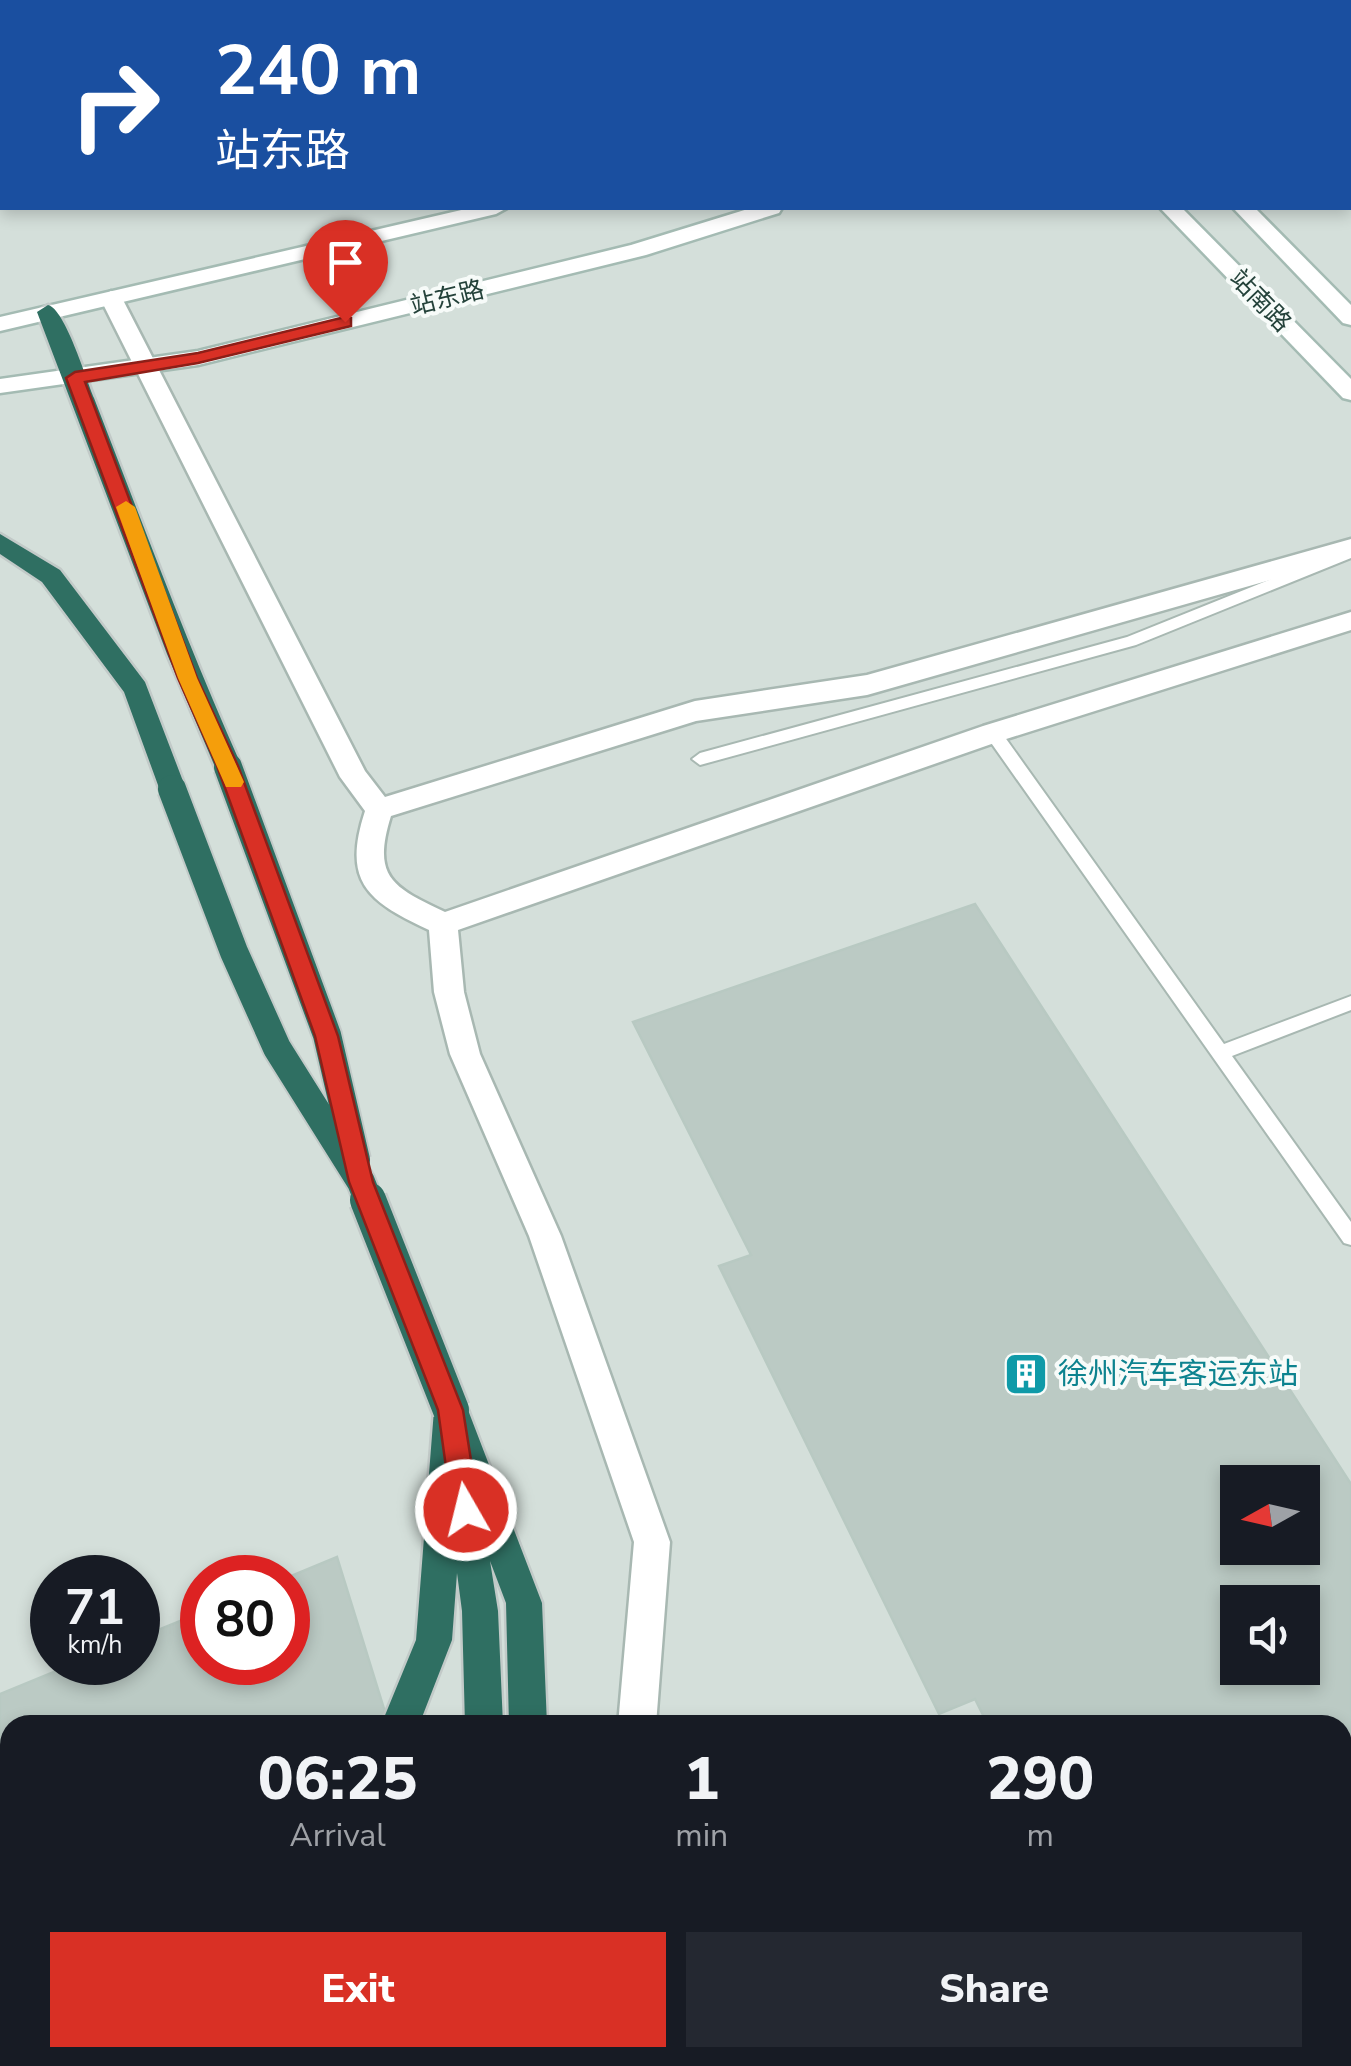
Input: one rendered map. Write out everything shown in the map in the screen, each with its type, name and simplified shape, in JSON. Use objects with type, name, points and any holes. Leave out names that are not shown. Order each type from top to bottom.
[{"type":"highway","points":[[48,312],[188,678],[228,766],[326,1036],[361,1182],[524,1602],[528,1715]]},
{"type":"highway","points":[[0,542],[51,576],[136,689],[234,952],[277,1048],[361,1182]]},
{"type":"highway","points":[[404,1715],[434,1640],[450,1410]]},
{"type":"highway","points":[[450,1410],[480,1611],[484,1715]]},
{"type":"street","points":[[0,324],[487,210]]},
{"type":"street","name":"站东路","points":[[0,386],[198,358],[638,250],[766,210]]},
{"type":"street","name":"站南路","points":[[1172,210],[1351,393]]},
{"type":"street","name":"站南路","points":[[1244,210],[1351,318]]},
{"type":"street","points":[[110,298],[354,777],[379,808]]},
{"type":"street","points":[[379,808],[695,712],[867,685],[1351,550]]},
{"type":"street","points":[[379,808],[365,853],[374,883],[400,905],[443,924],[993,733],[1351,621]]},
{"type":"street","points":[[443,924],[449,992],[465,1054],[545,1236],[652,1542],[639,1715]]},
{"type":"lane","points":[[700,759],[1131,641],[1351,550]]},
{"type":"lane","points":[[993,733],[1351,1237]]},
{"type":"lane","points":[[1222,1053],[1351,1003]]},
{"type":"shaded area","points":[[0,210],[1351,210],[1351,1715],[0,1715]]},
{"type":"building","name":"徐州汽车客运东站","points":[[975,904],[1351,1484],[1351,1715],[983,1715],[975,1699],[939,1714],[719,1266],[751,1255],[633,1022]]},
{"type":"building","points":[[337,1557],[386,1715],[0,1715],[0,1694],[30,1682],[30,1685],[160,1685],[160,1629],[180,1621],[180,1685],[310,1685],[310,1568]]},
{"type":"slow traffic","points":[[126,507],[188,678],[233,782]]},
{"type":"place","name":"徐州汽车客运东站","points":[[1026,1374]]},
{"type":"route","points":[[345,322],[198,358],[75,378],[188,678],[228,766],[326,1036],[361,1182],[450,1410],[466,1510]]}]
